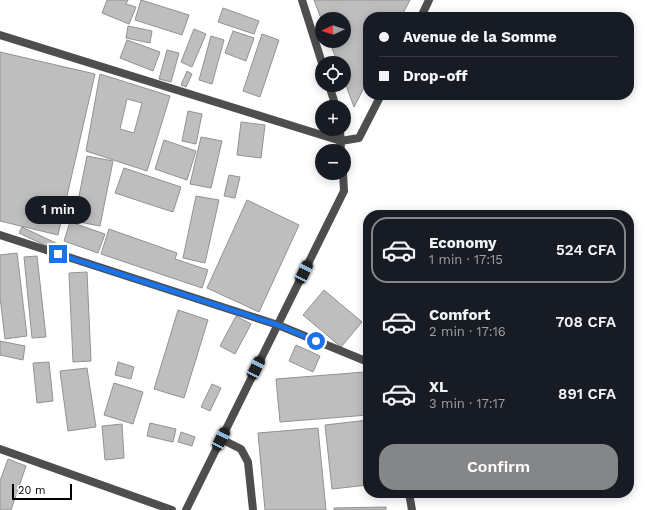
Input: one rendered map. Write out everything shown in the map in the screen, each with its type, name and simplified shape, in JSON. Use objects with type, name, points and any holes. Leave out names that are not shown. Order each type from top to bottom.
[{"type":"street","points":[[302,0],[320,56]]},
{"type":"street","points":[[423,12],[429,0]]},
{"type":"street","points":[[0,35],[341,141],[359,138],[378,100]]},
{"type":"street","points":[[341,136],[341,141]]},
{"type":"street","points":[[186,510],[344,192],[343,180]]},
{"type":"street","points":[[0,235],[278,325],[363,360]]},
{"type":"street","points":[[221,439],[241,449],[248,462],[253,510]]},
{"type":"street","points":[[0,449],[172,510]]},
{"type":"street","points":[[410,498],[412,510]]},
{"type":"building","points":[[107,0],[128,0],[126,4],[136,7],[129,24],[102,13]]},
{"type":"building","points":[[141,0],[189,15],[182,35],[135,20]]},
{"type":"building","points":[[314,0],[410,0],[404,12],[363,12],[363,90],[354,107],[348,92],[351,92],[351,56],[335,56],[332,48],[351,48],[351,12],[319,12]]},
{"type":"building","points":[[223,8],[259,21],[254,34],[218,22]]},
{"type":"building","points":[[128,26],[152,31],[150,43],[126,38]]},
{"type":"building","points":[[194,29],[206,34],[192,67],[181,62]]},
{"type":"building","points":[[233,31],[254,38],[246,61],[225,53]]},
{"type":"building","points":[[262,34],[279,40],[260,97],[243,91]]},
{"type":"building","points":[[211,36],[224,40],[212,84],[199,80]]},
{"type":"building","points":[[127,40],[160,52],[153,71],[120,58]]},
{"type":"building","points":[[167,50],[179,53],[171,82],[159,79]]},
{"type":"building","points":[[0,52],[95,74],[58,235],[0,221]]},
{"type":"building","points":[[187,71],[192,74],[186,87],[181,85]]},
{"type":"building","points":[[100,74],[170,96],[147,171],[86,151]],"holes":[[[127,99],[142,103],[134,133],[120,129]]]},
{"type":"building","points":[[188,111],[202,114],[196,144],[182,141]]},
{"type":"building","points":[[241,122],[265,125],[261,158],[237,155]]},
{"type":"building","points":[[201,137],[222,141],[211,188],[190,184]]},
{"type":"building","points":[[164,140],[196,151],[187,180],[155,169]]},
{"type":"building","points":[[87,156],[113,161],[100,226],[74,221]]},
{"type":"building","points":[[124,168],[181,187],[173,212],[115,193]]},
{"type":"building","points":[[229,175],[240,177],[235,198],[224,196]]},
{"type":"building","points":[[196,196],[219,200],[205,263],[183,258]]},
{"type":"building","points":[[247,200],[299,225],[259,312],[207,288]]},
{"type":"building","points":[[70,222],[105,234],[98,253],[64,241]]},
{"type":"building","points":[[22,227],[60,245],[57,251],[19,233]]},
{"type":"building","points":[[109,229],[177,253],[175,259],[208,270],[202,288],[101,254]]},
{"type":"building","points":[[17,253],[27,336],[5,339],[0,297],[0,255]]},
{"type":"building","points":[[37,256],[46,337],[32,338],[24,257]]},
{"type":"building","points":[[87,272],[91,361],[73,362],[69,273]]},
{"type":"building","points":[[324,290],[362,322],[341,347],[303,315]]},
{"type":"building","points":[[178,310],[208,320],[184,398],[154,389]]},
{"type":"building","points":[[236,316],[251,324],[235,354],[220,346]]},
{"type":"building","points":[[0,341],[25,346],[23,360],[0,355]]},
{"type":"building","points":[[296,345],[320,356],[313,372],[289,361]]},
{"type":"building","points":[[49,362],[53,401],[37,403],[33,363]]},
{"type":"building","points":[[118,362],[134,367],[131,379],[115,375]]},
{"type":"building","points":[[87,368],[96,427],[68,431],[60,371]]},
{"type":"building","points":[[363,372],[363,415],[280,422],[276,379]]},
{"type":"building","points":[[114,383],[143,392],[133,424],[104,415]]},
{"type":"building","points":[[212,384],[221,388],[210,411],[201,407]]},
{"type":"building","points":[[363,421],[363,486],[332,489],[325,425]]},
{"type":"building","points":[[150,423],[176,429],[173,442],[147,436]]},
{"type":"building","points":[[122,424],[124,458],[105,460],[102,426]]},
{"type":"building","points":[[318,428],[326,510],[265,510],[258,433]]},
{"type":"building","points":[[181,432],[195,437],[192,446],[178,442]]},
{"type":"building","points":[[8,459],[26,466],[11,510],[0,510],[0,481]]},
{"type":"building","points":[[386,507],[386,510],[334,510],[334,508]]},
{"type":"route","points":[[58,254],[278,325],[316,341]]}]
